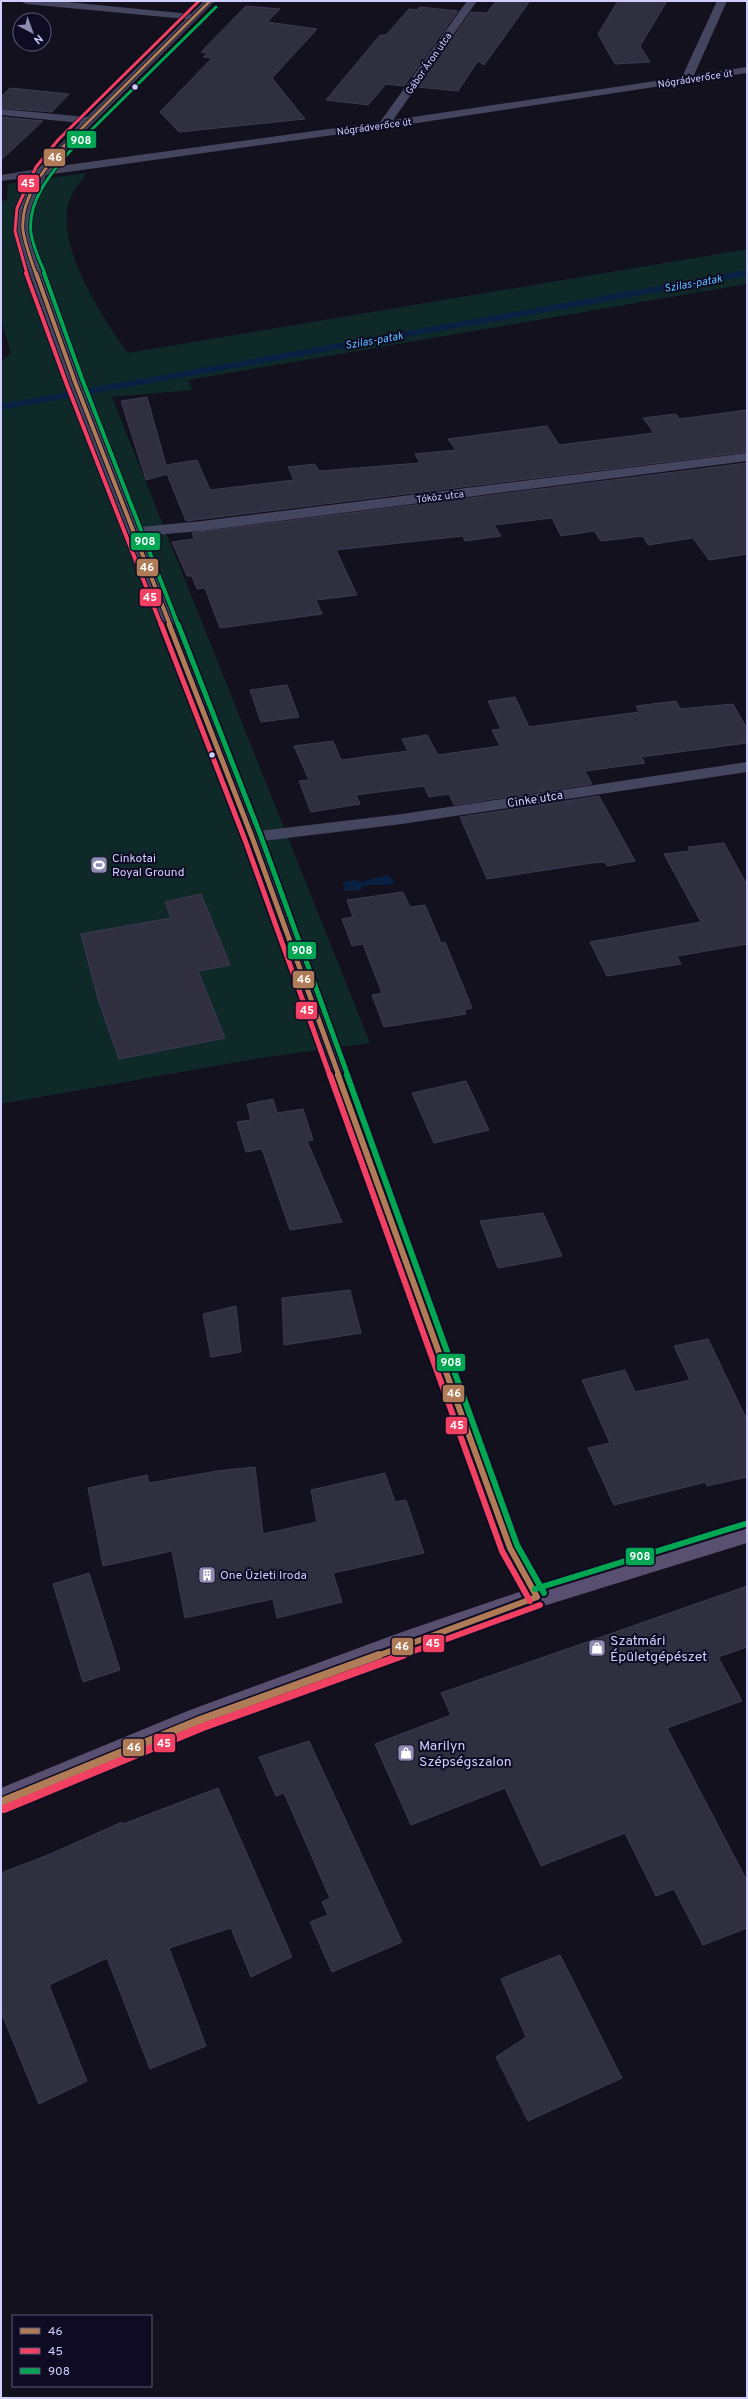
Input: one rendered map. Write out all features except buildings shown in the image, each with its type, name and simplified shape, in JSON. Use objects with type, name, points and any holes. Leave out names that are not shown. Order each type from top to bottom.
[{"type":"main road","points":[[1,1802],[224,1710],[387,1649],[537,1597],[747,1532]]},
{"type":"street","points":[[26,1],[194,17]]},
{"type":"street","points":[[210,1],[89,121],[42,172],[25,210],[23,229],[28,252],[78,390],[252,838],[510,1548],[537,1597]]},
{"type":"street","name":"Gábor Áron utca","points":[[384,125],[472,1]]},
{"type":"street","points":[[686,80],[722,1]]},
{"type":"street","name":"Nógrádverőce út","points":[[1,178],[384,125],[747,70]]},
{"type":"street","points":[[1,112],[89,121]]},
{"type":"street","name":"Tóköz utca","points":[[133,532],[202,526],[747,457]]},
{"type":"street","name":"Cinke utca","points":[[252,838],[402,819],[747,767]]},
{"type":"green space","points":[[86,173],[73,192],[68,205],[67,223],[70,242],[76,263],[95,303],[128,353],[747,249],[747,284],[188,380],[193,390],[112,397],[370,1043],[260,1058],[1,1104],[1,362],[11,353],[1,319],[1,201],[7,200],[8,184]]},
{"type":"water","points":[[389,875],[394,882],[393,884],[370,885],[362,887],[361,890],[345,891],[343,882],[356,880],[360,882]]},
{"type":"waterway","name":"Szilas-patak","points":[[1,407],[747,273],[742,274]]},
{"type":"transit line","name":"45","points":[[199,1],[58,140],[36,167],[17,208],[15,231],[20,255],[67,385],[245,840],[502,1551],[530,1601]]},
{"type":"transit line","name":"46","points":[[210,1],[64,146],[42,172],[25,210],[23,229],[28,252],[75,382],[252,837],[510,1548],[537,1597]]},
{"type":"transit line","name":"908","points":[[216,7],[63,159],[49,177],[38,196],[32,217],[32,236],[82,379],[260,834],[517,1545],[544,1593]]},
{"type":"transit line","name":"908","points":[[535,1589],[745,1524]]},
{"type":"transit line","name":"46","points":[[1,1802],[200,1720],[537,1597]]},
{"type":"transit line","name":"45","points":[[4,1809],[203,1727],[540,1605]]},
{"type":"place","name":"Cinkotai Royal Ground","points":[[99,865]]},
{"type":"place","name":"One Üzleti Iroda","points":[[207,1575]]},
{"type":"place","name":"Szatmári Épületgépészet","points":[[597,1648]]},
{"type":"place","name":"Marilyn Szépségszalon","points":[[406,1753]]}]
